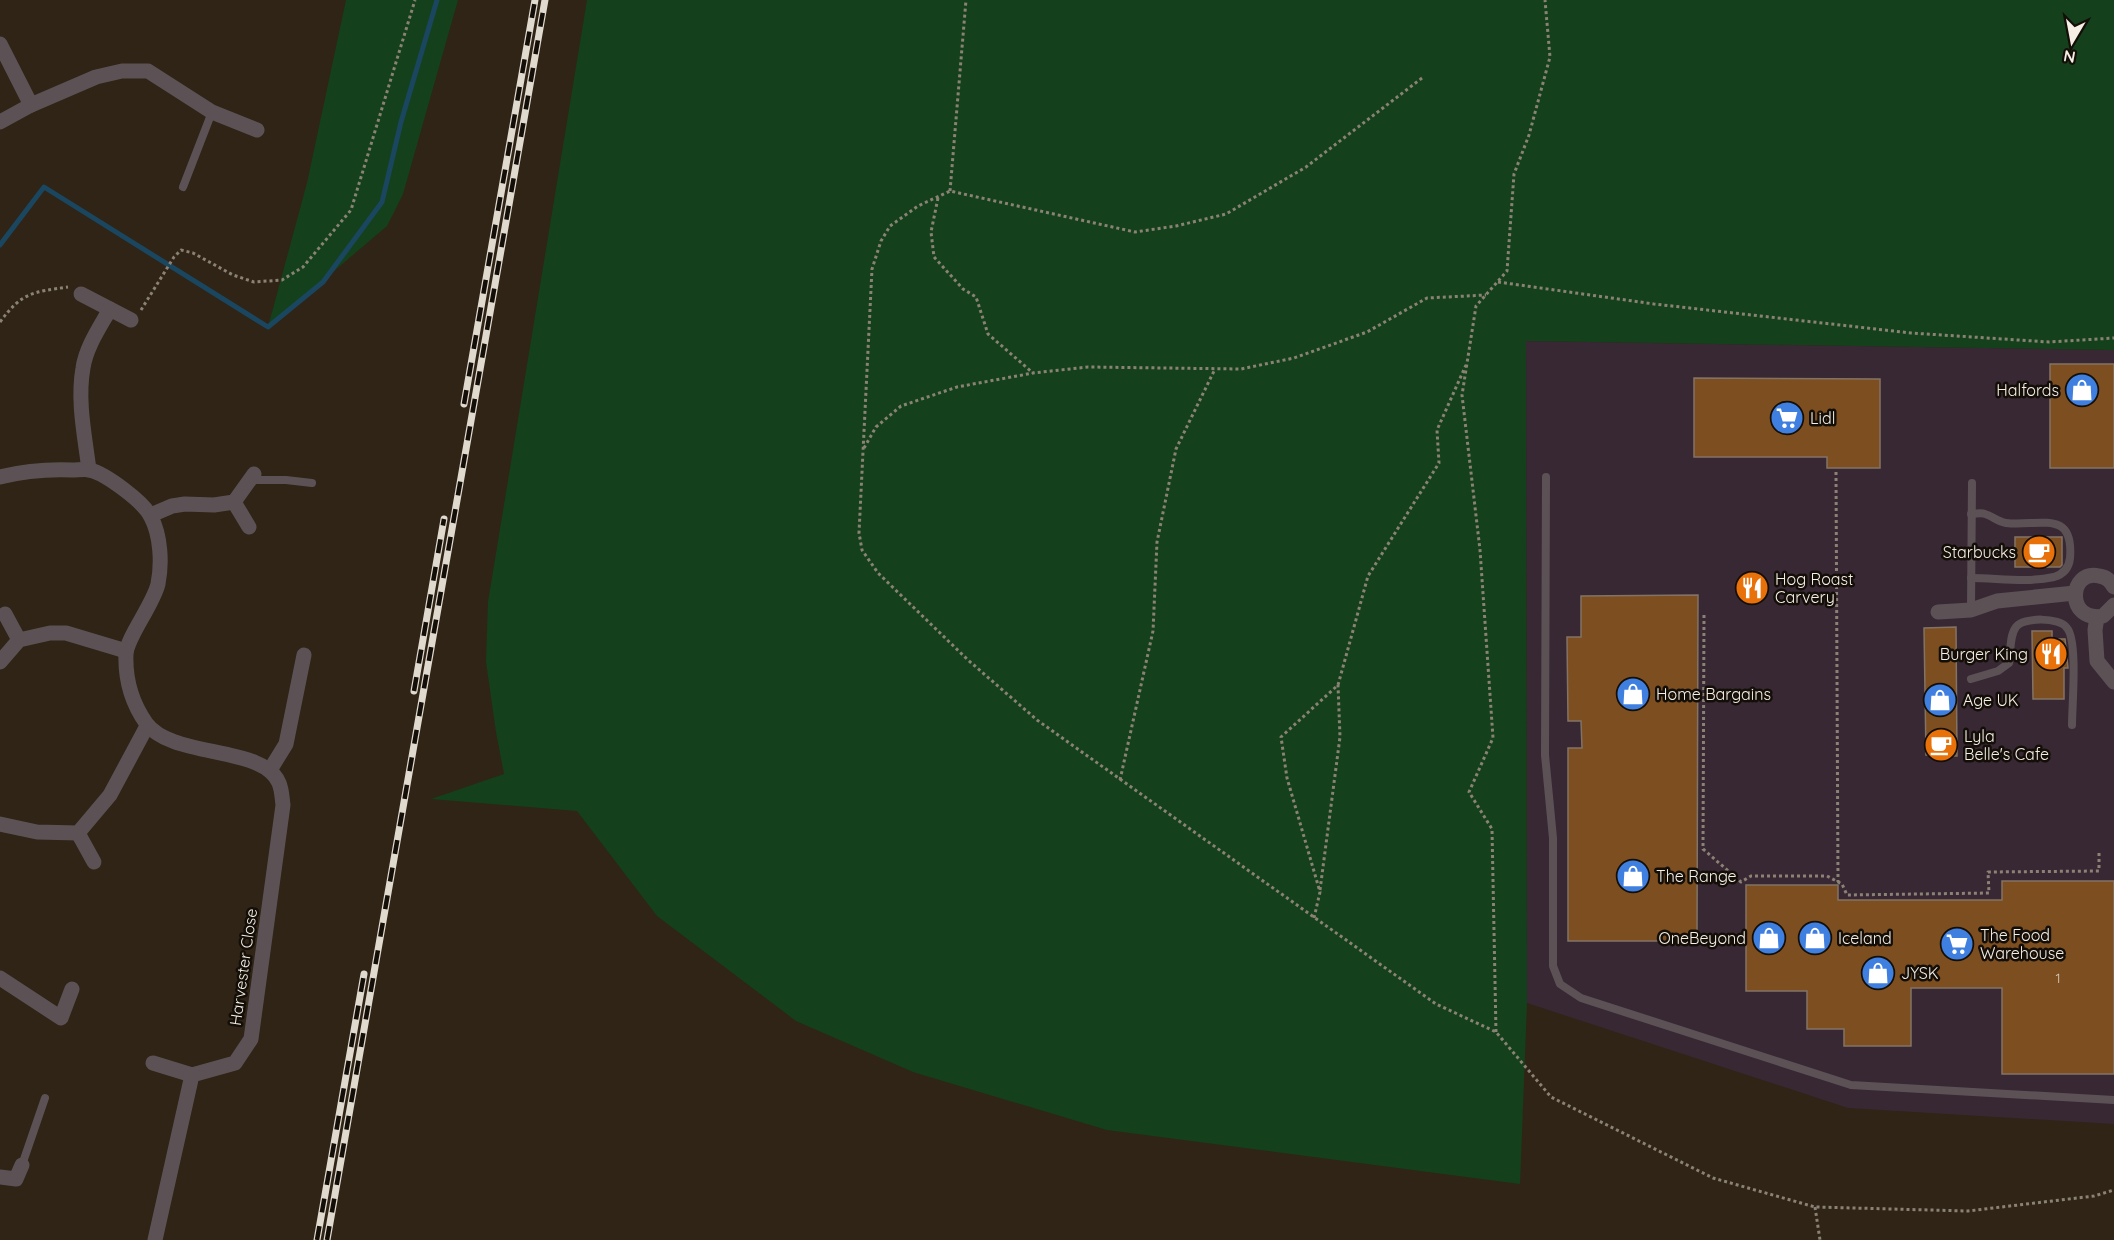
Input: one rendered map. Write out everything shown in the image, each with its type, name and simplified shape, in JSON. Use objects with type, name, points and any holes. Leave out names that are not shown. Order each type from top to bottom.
[{"type":"street","points":[[0,44],[30,105]]},
{"type":"street","points":[[0,122],[30,105],[96,77],[123,71],[148,71],[212,112],[257,130]]},
{"type":"street","points":[[81,294],[131,320]]},
{"type":"street","points":[[89,470],[80,400],[83,366],[94,336],[110,309]]},
{"type":"street","points":[[0,477],[40,469],[89,470],[109,478],[151,515],[159,551],[158,581],[154,597],[126,651],[128,684],[134,703],[147,726],[169,740],[254,762],[270,770],[286,744],[304,655]]},
{"type":"street","points":[[151,515],[172,506],[184,504],[214,505],[234,502],[252,477]]},
{"type":"street","points":[[234,502],[249,527]]},
{"type":"street","points":[[2114,587],[2108,579],[2102,576],[2090,576],[2080,582],[2075,593],[2075,601],[2083,613],[2097,617],[2108,612],[2114,605]]},
{"type":"street","points":[[1938,612],[1971,610],[1997,601],[2075,593]]},
{"type":"street","points":[[5,614],[19,640]]},
{"type":"street","points":[[2097,617],[2095,630],[2097,661],[2114,682]]},
{"type":"street","points":[[0,662],[19,640],[50,633],[66,633],[126,651]]},
{"type":"street","points":[[78,833],[110,795],[147,726]]},
{"type":"street","name":"Harvester Close","points":[[192,1075],[235,1063],[251,1039],[283,805],[279,782],[270,770]]},
{"type":"street","points":[[0,824],[37,832],[78,833]]},
{"type":"street","points":[[78,833],[94,862]]},
{"type":"street","points":[[0,978],[61,1018],[72,989]]},
{"type":"street","points":[[153,1063],[192,1075],[155,1240]]},
{"type":"street","points":[[0,1177],[16,1179],[22,1165]]},
{"type":"lane","points":[[183,187],[212,112]]},
{"type":"lane","points":[[252,477],[312,483]]},
{"type":"lane","points":[[1546,477],[1545,755],[1553,838],[1553,966],[1560,984],[1581,998],[1851,1085],[2114,1100]]},
{"type":"lane","points":[[1971,610],[1972,483]]},
{"type":"lane","points":[[1971,514],[1984,513],[2003,523],[2053,523],[2063,526],[2069,535],[2071,546],[2070,564],[2065,572],[2054,577],[1971,578]]},
{"type":"lane","points":[[1971,679],[1998,672],[2009,663],[2012,636],[2016,626],[2025,621],[2055,620],[2067,627],[2073,643],[2072,725]]},
{"type":"lane","points":[[22,1165],[45,1098]]},
{"type":"path","points":[[131,320],[138,314],[174,257],[181,250],[193,253],[233,275],[254,282],[282,280],[303,267],[351,210],[415,0]]},
{"type":"path","points":[[950,191],[966,0]]},
{"type":"path","points":[[1496,1032],[1492,829],[1469,792],[1493,738],[1480,550],[1462,395],[1476,306],[1507,271],[1514,174],[1529,135],[1550,57],[1545,0]]},
{"type":"path","points":[[1422,78],[1306,167],[1226,214],[1176,226],[1135,232],[950,191],[918,207],[890,226],[881,241],[872,269],[858,533],[862,550],[878,573],[968,660],[1037,720],[1436,1004],[1496,1032],[1551,1097],[1713,1178],[1815,1207],[1968,1211],[2094,1196],[2114,1190]]},
{"type":"path","points":[[938,197],[931,232],[933,257],[963,289],[976,297],[988,334],[1033,374]]},
{"type":"path","points":[[1498,282],[1654,304],[1911,333],[2049,342],[2114,338]]},
{"type":"path","points":[[0,322],[12,305],[33,292],[79,286],[81,294]]},
{"type":"path","points":[[863,449],[876,427],[901,406],[957,387],[1088,367],[1241,369],[1294,358],[1366,332],[1427,298],[1486,295]]},
{"type":"path","points":[[1314,918],[1320,891],[1340,737],[1338,685],[1368,576],[1438,463],[1437,430],[1468,360]]},
{"type":"path","points":[[1120,780],[1153,631],[1157,542],[1176,449],[1215,369]]},
{"type":"path","points":[[1836,472],[1838,882]]},
{"type":"path","points":[[1704,615],[1703,849],[1741,882],[1751,876],[1827,876],[1842,884],[1847,895],[1989,893],[1988,872],[2099,871],[2099,852]]},
{"type":"path","points":[[1320,891],[1287,778],[1281,737],[1338,685]]},
{"type":"path","points":[[1815,1207],[1820,1240]]},
{"type":"shaded area","points":[[1526,341],[2114,350],[2114,1124],[1848,1108],[1527,1003]]},
{"type":"green space","points":[[346,0],[458,0],[403,194],[387,226],[268,327],[307,183]]},
{"type":"green space","points":[[587,0],[2114,0],[2114,350],[1526,341],[1527,1003],[1520,1184],[1107,1130],[913,1072],[796,1021],[657,916],[577,811],[431,799],[504,774],[486,662],[488,602]]},
{"type":"building","name":"Halfords","points":[[2050,364],[2114,364],[2114,468],[2050,468]]},
{"type":"building","name":"Lidl","points":[[1694,378],[1880,379],[1880,468],[1827,468],[1827,457],[1694,457]]},
{"type":"building","name":"Starbucks","points":[[2015,537],[2062,537],[2062,565],[2060,567],[2015,567]]},
{"type":"building","points":[[1698,595],[1697,941],[1568,941],[1568,748],[1582,748],[1581,721],[1568,721],[1567,637],[1581,637],[1581,596]]},
{"type":"building","points":[[1956,627],[1957,756],[1926,755],[1924,628]]},
{"type":"building","name":"Burger King","points":[[2032,631],[2052,631],[2052,639],[2065,639],[2068,668],[2064,668],[2064,699],[2033,699]]},
{"type":"building","points":[[2002,881],[2114,881],[2114,1074],[2002,1074],[2002,988],[1911,988],[1911,1046],[1844,1046],[1844,1029],[1807,1029],[1807,991],[1746,991],[1746,885],[1838,885],[1838,900],[2002,900]]},
{"type":"waterway","points":[[0,245],[44,187],[268,327],[323,282],[382,202],[401,122],[437,0]]},
{"type":"railway","points":[[464,404],[535,0]]},
{"type":"railway","points":[[327,1240],[545,0]]},
{"type":"railway","points":[[414,691],[444,519]]},
{"type":"railway","points":[[317,1240],[364,974]]},
{"type":"place","name":"Halfords","points":[[2082,390]]},
{"type":"place","name":"Lidl","points":[[1787,418]]},
{"type":"place","name":"Starbucks","points":[[2039,552]]},
{"type":"place","name":"Hog Roast Carvery","points":[[1752,588]]},
{"type":"place","name":"Burger King","points":[[2051,654]]},
{"type":"place","name":"Home Bargains","points":[[1633,694]]},
{"type":"place","name":"Age UK","points":[[1940,700]]},
{"type":"place","name":"Lyla Belle's Cafe","points":[[1941,745]]},
{"type":"place","name":"The Range","points":[[1633,876]]},
{"type":"place","name":"OneBeyond","points":[[1769,938]]},
{"type":"place","name":"Iceland","points":[[1815,938]]},
{"type":"place","name":"The Food Warehouse","points":[[1957,944]]},
{"type":"place","name":"JYSK","points":[[1878,973]]}]
